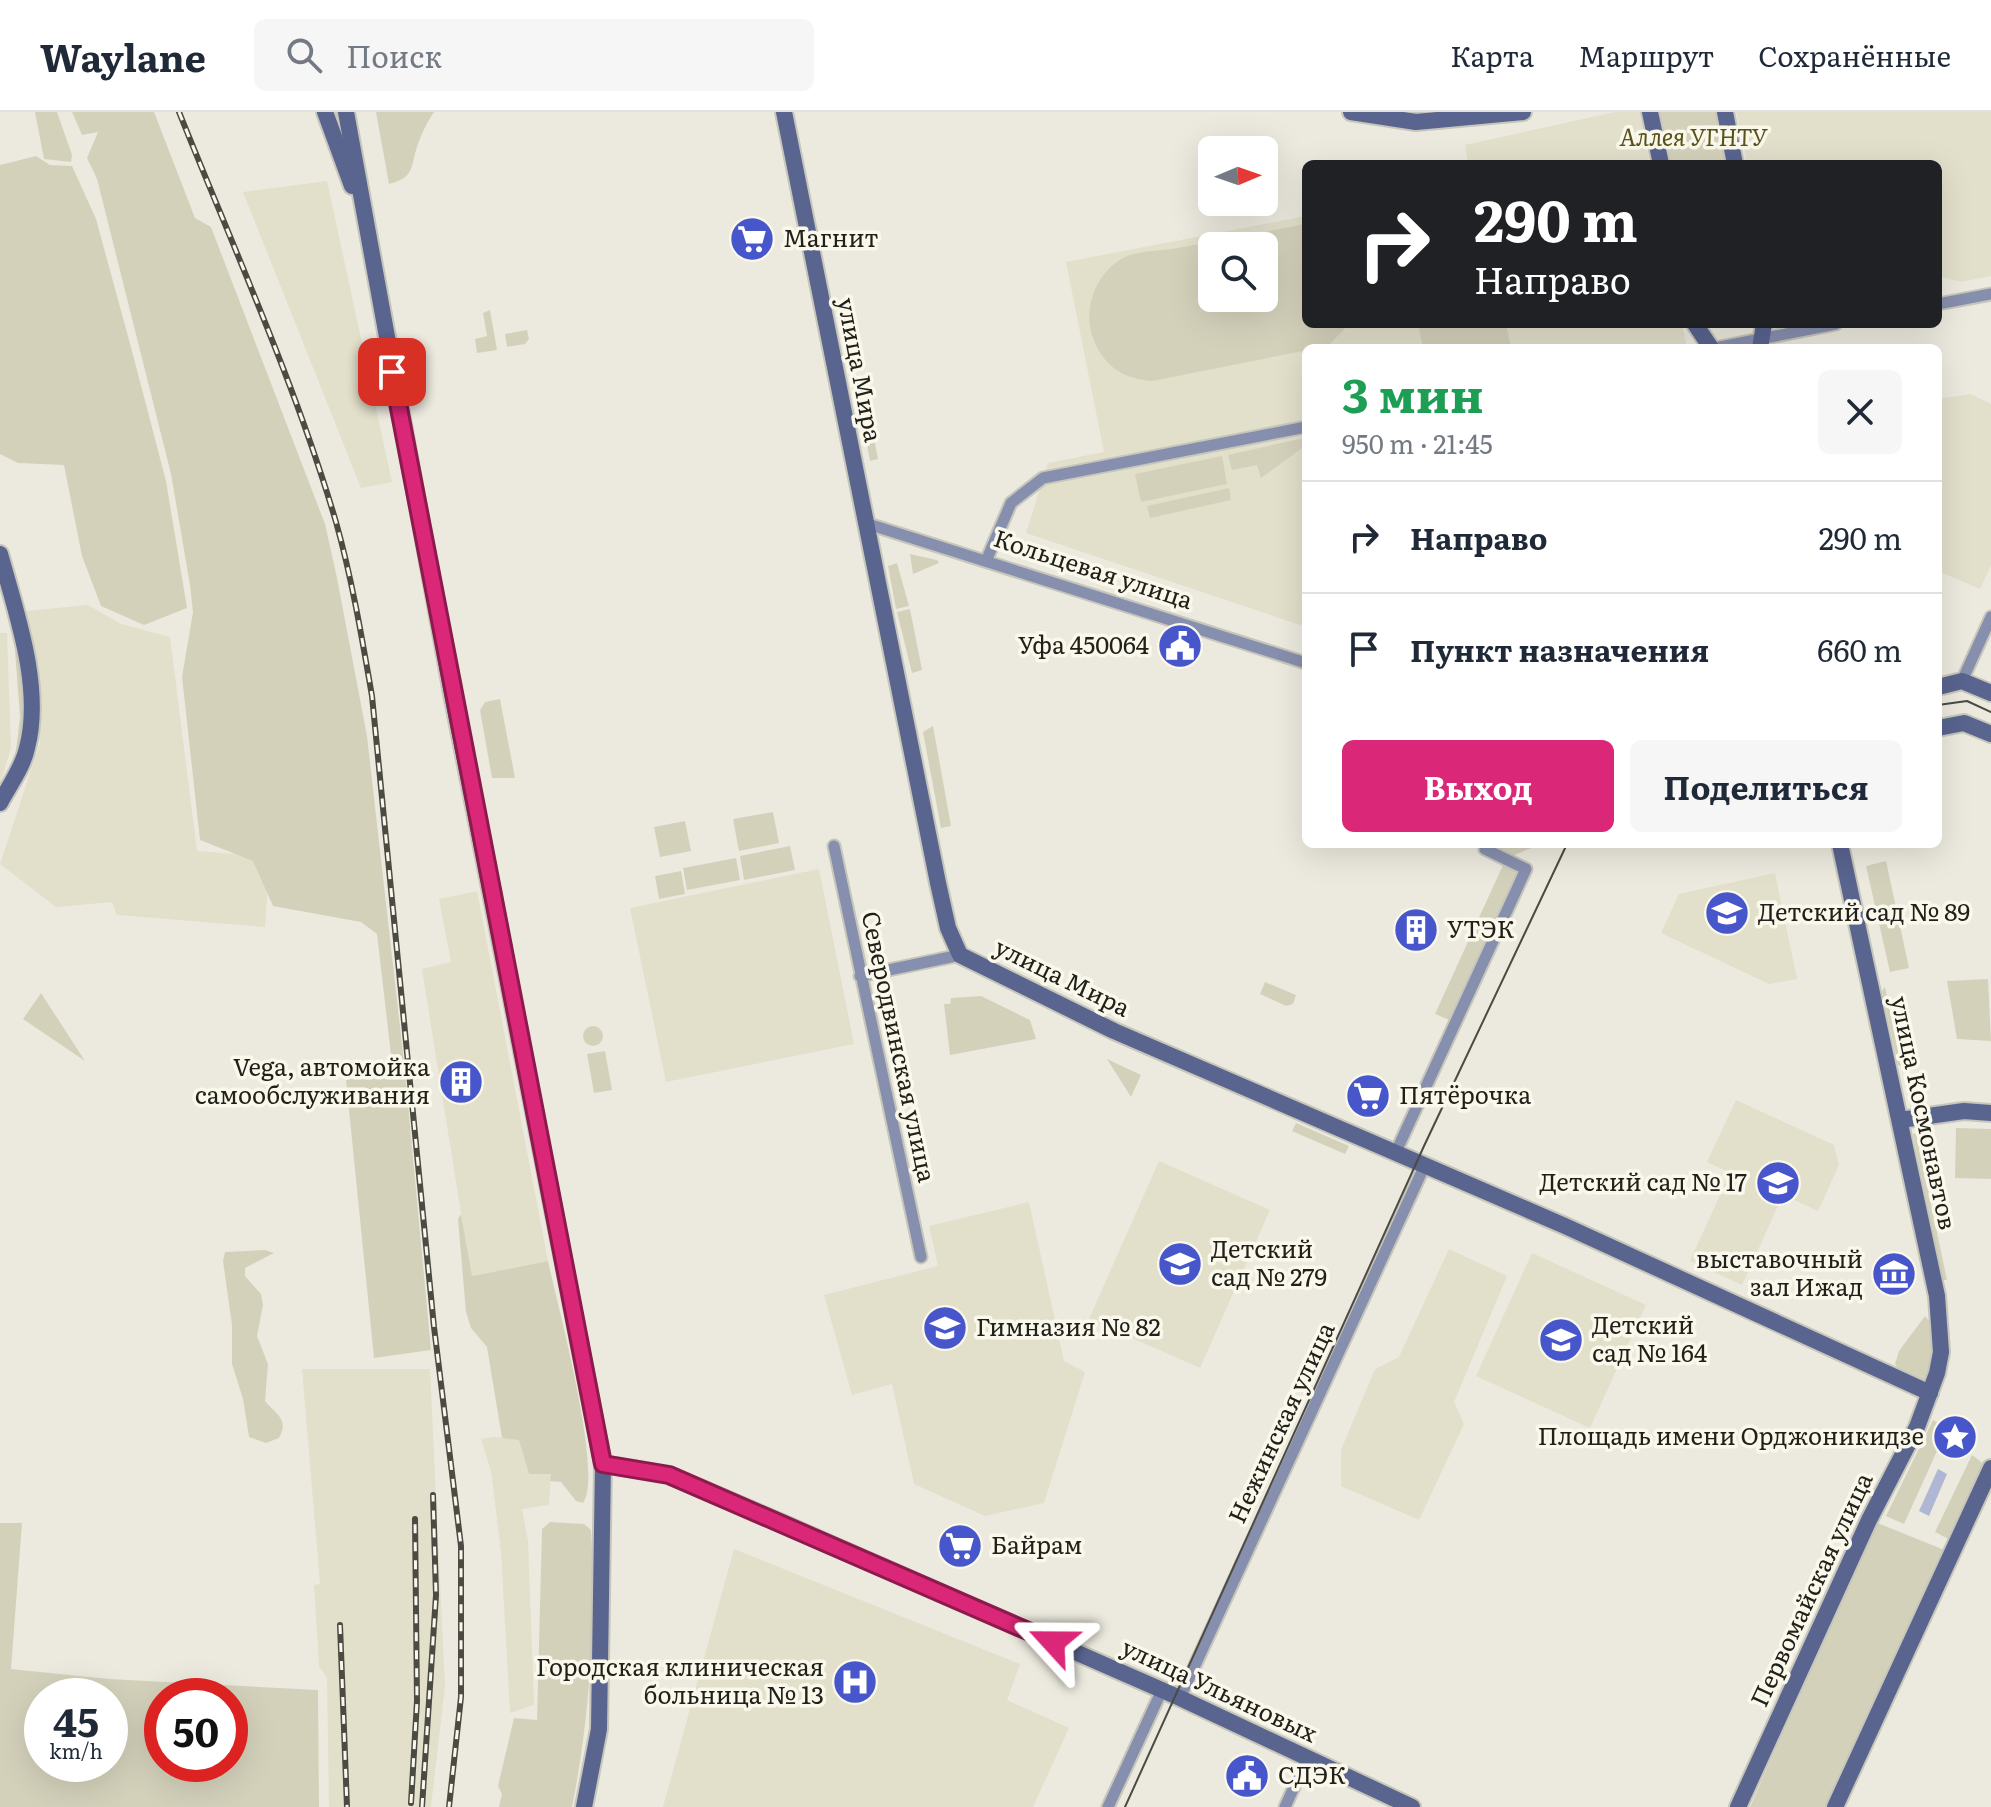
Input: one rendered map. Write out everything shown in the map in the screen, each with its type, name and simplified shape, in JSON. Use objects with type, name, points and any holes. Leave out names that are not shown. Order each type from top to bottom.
[{"type":"main road","points":[[325,112],[361,208]]},
{"type":"main road","points":[[346,112],[361,208],[486,874],[603,1464],[599,1729],[584,1807]]},
{"type":"main road","name":"улица Мира","points":[[784,112],[938,883],[948,928],[960,955],[1114,1031],[1565,1226],[1930,1393]]},
{"type":"main road","points":[[1351,112],[1416,122],[1523,112]]},
{"type":"main road","points":[[1650,112],[1660,160]]},
{"type":"main road","points":[[1725,112],[1734,160]]},
{"type":"main road","points":[[0,554],[25,645],[31,720],[27,750],[0,803]]},
{"type":"main road","points":[[1942,686],[1962,681],[1991,693]]},
{"type":"main road","points":[[1942,727],[1964,723],[1991,734]]},
{"type":"main road","name":"улица Космонавтов","points":[[1841,848],[1941,1326],[1937,1373],[1930,1393]]},
{"type":"main road","points":[[1900,1120],[1964,1111],[1991,1113]]},
{"type":"main road","name":"Первомайская улица","points":[[1738,1807],[1869,1520],[1917,1427],[1930,1393]]},
{"type":"main road","name":"улица Ульяновых","points":[[603,1464],[669,1475],[1180,1698],[1412,1807]]},
{"type":"main road","points":[[1835,1807],[1991,1468]]},
{"type":"street","points":[[1942,303],[1991,294]]},
{"type":"street","points":[[1731,344],[1813,328]]},
{"type":"street","points":[[986,561],[1011,503],[1043,478],[1302,428]]},
{"type":"street","name":"Кольцевая улица","points":[[865,523],[1302,662]]},
{"type":"street","points":[[1962,681],[1991,617]]},
{"type":"street","name":"Северодвинская улица","points":[[834,846],[921,1257]]},
{"type":"street","points":[[1395,1154],[1526,869],[1485,848]]},
{"type":"street","points":[[860,976],[960,955]]},
{"type":"street","name":"Нежинская улица","points":[[1180,1698],[1424,1167]]},
{"type":"street","points":[[1108,1807],[1162,1690]]},
{"type":"street","points":[[1285,1807],[1307,1758]]},
{"type":"shaded area","points":[[1615,112],[1640,112],[1649,160],[1467,160],[1465,145]]},
{"type":"shaded area","points":[[1736,112],[1991,112],[1991,276],[1961,282],[1942,277],[1942,160],[1746,160]]},
{"type":"shaded area","points":[[327,181],[392,482],[361,488],[243,192]]},
{"type":"shaded area","points":[[1302,217],[1302,328],[1683,328],[1686,344],[1302,344],[1302,626],[1026,533],[1048,463],[1104,452],[1066,262],[1198,237],[1198,312],[1278,312],[1278,232],[1223,232]]},
{"type":"shaded area","points":[[1971,394],[1991,404],[1991,565],[1980,589],[1942,573],[1942,398]]},
{"type":"shaded area","points":[[88,605],[121,624],[170,637],[197,851],[270,857],[265,927],[117,915],[112,902],[56,907],[0,864],[40,743],[26,611]]},
{"type":"shaded area","points":[[0,633],[7,633],[11,748],[0,784]]},
{"type":"shaded area","points":[[819,869],[854,1044],[666,1082],[630,908]]},
{"type":"shaded area","name":"Детский сад № 89","points":[[1775,873],[1797,979],[1769,984],[1661,933],[1679,894]]},
{"type":"shaded area","points":[[477,891],[548,1261],[471,1276],[422,969],[451,962],[439,899]]},
{"type":"shaded area","name":"Детский сад № 17","points":[[1736,1100],[1834,1145],[1839,1165],[1818,1211],[1783,1195],[1742,1285],[1690,1261],[1730,1173],[1707,1162]]},
{"type":"shaded area","name":"Детский сад № 279","points":[[1159,1161],[1270,1210],[1200,1368],[1089,1319]]},
{"type":"shaded area","name":"Гимназия № 82","points":[[1029,1202],[1064,1361],[1085,1372],[1044,1503],[985,1516],[914,1484],[892,1384],[852,1395],[824,1295],[938,1266],[929,1226]]},
{"type":"shaded area","points":[[1449,1249],[1507,1276],[1454,1402],[1464,1424],[1419,1520],[1341,1486],[1341,1450],[1375,1369],[1399,1357]]},
{"type":"shaded area","name":"Детский сад № 164","points":[[1532,1253],[1646,1305],[1590,1428],[1476,1376]]},
{"type":"shaded area","points":[[302,1369],[430,1369],[445,1686],[431,1807],[329,1807],[327,1678],[319,1666],[314,1585],[320,1584]]},
{"type":"shaded area","points":[[481,1439],[519,1439],[551,1474],[549,1505],[522,1509],[528,1541],[534,1705],[510,1713],[501,1552],[491,1471]]},
{"type":"shaded area","name":"Городская клиническая больница № 13","points":[[734,1549],[1020,1664],[1007,1700],[1069,1728],[1033,1807],[663,1807]]},
{"type":"green space","points":[[35,112],[57,112],[72,155],[71,162],[44,159]]},
{"type":"green space","points":[[72,112],[154,112],[195,218],[211,227],[325,524],[367,736],[404,1062],[431,1350],[374,1358],[346,1080],[393,1072],[377,934],[361,922],[273,906],[253,861],[200,840],[182,677],[193,612],[171,474],[97,179],[87,158],[98,132],[82,135]]},
{"type":"green space","points":[[376,112],[434,112],[420,138],[410,171],[389,184]]},
{"type":"green space","name":"Аллея УГНТУ","points":[[1650,112],[1725,112],[1734,160],[1660,160]]},
{"type":"green space","points":[[36,156],[50,165],[72,166],[96,219],[166,481],[187,608],[144,625],[101,606],[82,556],[64,465],[18,463],[0,454],[0,165]]},
{"type":"green space","points":[[1302,225],[1302,328],[1345,328],[1330,344],[1302,344],[1302,351],[1152,381],[1133,378],[1118,371],[1105,359],[1095,343],[1089,320],[1093,296],[1104,274],[1123,258],[1198,244],[1198,312],[1278,312],[1278,232],[1262,232]]},
{"type":"green space","points":[[490,310],[497,350],[477,353],[475,339],[487,336],[483,313]]},
{"type":"green space","points":[[1419,328],[1507,328],[1510,344],[1422,344]]},
{"type":"green space","points":[[527,330],[529,339],[525,344],[507,347],[505,334]]},
{"type":"green space","points":[[870,418],[878,459],[870,461],[862,419]]},
{"type":"green space","points":[[1302,438],[1302,448],[1261,478],[1257,465],[1232,470],[1228,455]]},
{"type":"green space","points":[[1222,456],[1227,484],[1141,502],[1135,474]]},
{"type":"green space","points":[[1229,488],[1231,500],[1150,518],[1147,506]]},
{"type":"green space","points":[[910,554],[937,560],[939,563],[913,574]]},
{"type":"green space","points":[[897,563],[909,606],[896,609],[888,566]]},
{"type":"green space","points":[[910,609],[922,670],[912,673],[897,612]]},
{"type":"green space","points":[[20,649],[26,720],[21,750],[16,750],[20,717],[15,651]]},
{"type":"green space","points":[[500,699],[515,778],[492,778],[480,710],[485,702]]},
{"type":"green space","points":[[933,726],[951,826],[941,828],[923,732]]},
{"type":"green space","points":[[773,812],[779,843],[739,851],[733,819]]},
{"type":"green space","points":[[685,821],[691,851],[660,857],[654,827]]},
{"type":"green space","points":[[790,846],[795,870],[744,880],[740,856]]},
{"type":"green space","points":[[1499,848],[1531,848],[1512,856]]},
{"type":"green space","points":[[736,858],[740,880],[687,890],[683,868]]},
{"type":"green space","points":[[1886,861],[1909,968],[1890,972],[1866,866]]},
{"type":"green space","points":[[1503,865],[1519,873],[1452,1021],[1435,1014]]},
{"type":"green space","points":[[681,871],[685,894],[659,899],[655,876]]},
{"type":"green space","points":[[1988,979],[1991,1041],[1957,1039],[1947,981]]},
{"type":"green space","points":[[1265,982],[1296,995],[1293,1004],[1286,1006],[1260,994]]},
{"type":"green space","points":[[1885,987],[1901,1066],[1898,1065],[1882,991]]},
{"type":"green space","points":[[41,993],[85,1061],[23,1019]]},
{"type":"green space","points":[[981,996],[1030,1020],[1036,1039],[950,1055],[944,1004],[950,1004],[951,998]]},
{"type":"green space","points":[[589,1026],[597,1026],[603,1036],[597,1046],[589,1046],[583,1040],[583,1032]]},
{"type":"green space","points":[[605,1051],[612,1090],[594,1093],[587,1054]]},
{"type":"green space","points":[[1107,1059],[1141,1075],[1131,1097]]},
{"type":"green space","points":[[1296,1123],[1349,1146],[1345,1154],[1292,1131]]},
{"type":"green space","points":[[1956,1128],[1991,1129],[1991,1179],[1955,1178]]},
{"type":"green space","points":[[1916,1133],[1947,1280],[1943,1280],[1913,1134]]},
{"type":"green space","points":[[461,1214],[472,1276],[548,1261],[584,1425],[588,1486],[583,1503],[576,1501],[561,1482],[550,1481],[551,1474],[529,1474],[519,1440],[502,1438],[487,1347],[471,1328],[466,1312],[458,1219]]},
{"type":"green space","points":[[265,1250],[274,1253],[245,1268],[245,1276],[261,1294],[263,1305],[257,1336],[268,1364],[265,1401],[283,1426],[279,1438],[266,1443],[249,1437],[243,1399],[232,1364],[232,1325],[223,1261],[225,1252]]},
{"type":"green space","points":[[1925,1316],[1934,1327],[1928,1385],[1904,1377],[1895,1364],[1899,1351]]},
{"type":"green space","points":[[1933,1420],[1947,1429],[1904,1524],[1886,1516]]},
{"type":"green space","points":[[1972,1455],[1984,1464],[1950,1540],[1935,1532]]},
{"type":"green space","points":[[550,1522],[584,1524],[591,1530],[593,1599],[590,1669],[572,1807],[499,1807],[502,1794],[498,1786],[514,1718],[537,1720],[542,1529]]},
{"type":"green space","points":[[1875,1522],[1947,1551],[1828,1807],[1750,1807]]},
{"type":"green space","points":[[0,1523],[22,1523],[11,1669],[99,1678],[24,1678],[24,1782],[128,1782],[128,1680],[144,1681],[144,1782],[248,1782],[248,1686],[318,1690],[319,1807],[0,1807]]},
{"type":"water","points":[[1938,1469],[1947,1474],[1929,1516],[1919,1511]]},
{"type":"tram line","points":[[1942,704],[1967,701],[1991,712]]},
{"type":"tram line","points":[[1125,1807],[1424,1146],[1565,848]]},
{"type":"railway","points":[[179,112],[283,367],[320,470],[347,565],[372,696],[434,1327],[461,1546],[461,1697],[449,1807]]},
{"type":"railway","points":[[422,1807],[436,1595],[433,1495]]},
{"type":"railway","points":[[411,1803],[417,1701],[415,1519]]},
{"type":"railway","points":[[340,1625],[347,1807]]},
{"type":"place","name":"Магнит","points":[[752,239]]},
{"type":"place","name":"Уфа 450064","points":[[1180,646]]},
{"type":"place","name":"Детский сад № 89","points":[[1727,913]]},
{"type":"place","name":"УТЭК","points":[[1416,930]]},
{"type":"place","name":"Vega, автомойка самообслуживания","points":[[461,1082]]},
{"type":"place","name":"Пятёрочка","points":[[1368,1096]]},
{"type":"place","name":"Детский сад № 17","points":[[1778,1183]]},
{"type":"place","name":"Детский сад № 279","points":[[1180,1264]]},
{"type":"place","name":"выставочный зал Ижад","points":[[1894,1274]]},
{"type":"place","name":"Гимназия № 82","points":[[945,1328]]},
{"type":"place","name":"Детский сад № 164","points":[[1561,1340]]},
{"type":"place","name":"Площадь имени Орджоникидзе","points":[[1955,1437]]},
{"type":"place","name":"Байрам","points":[[960,1546]]},
{"type":"place","name":"Городская клиническая больница № 13","points":[[855,1682]]},
{"type":"place","name":"СДЭК","points":[[1247,1776]]},
{"type":"route","points":[[392,372],[603,1464],[669,1475],[1053,1642]]}]
